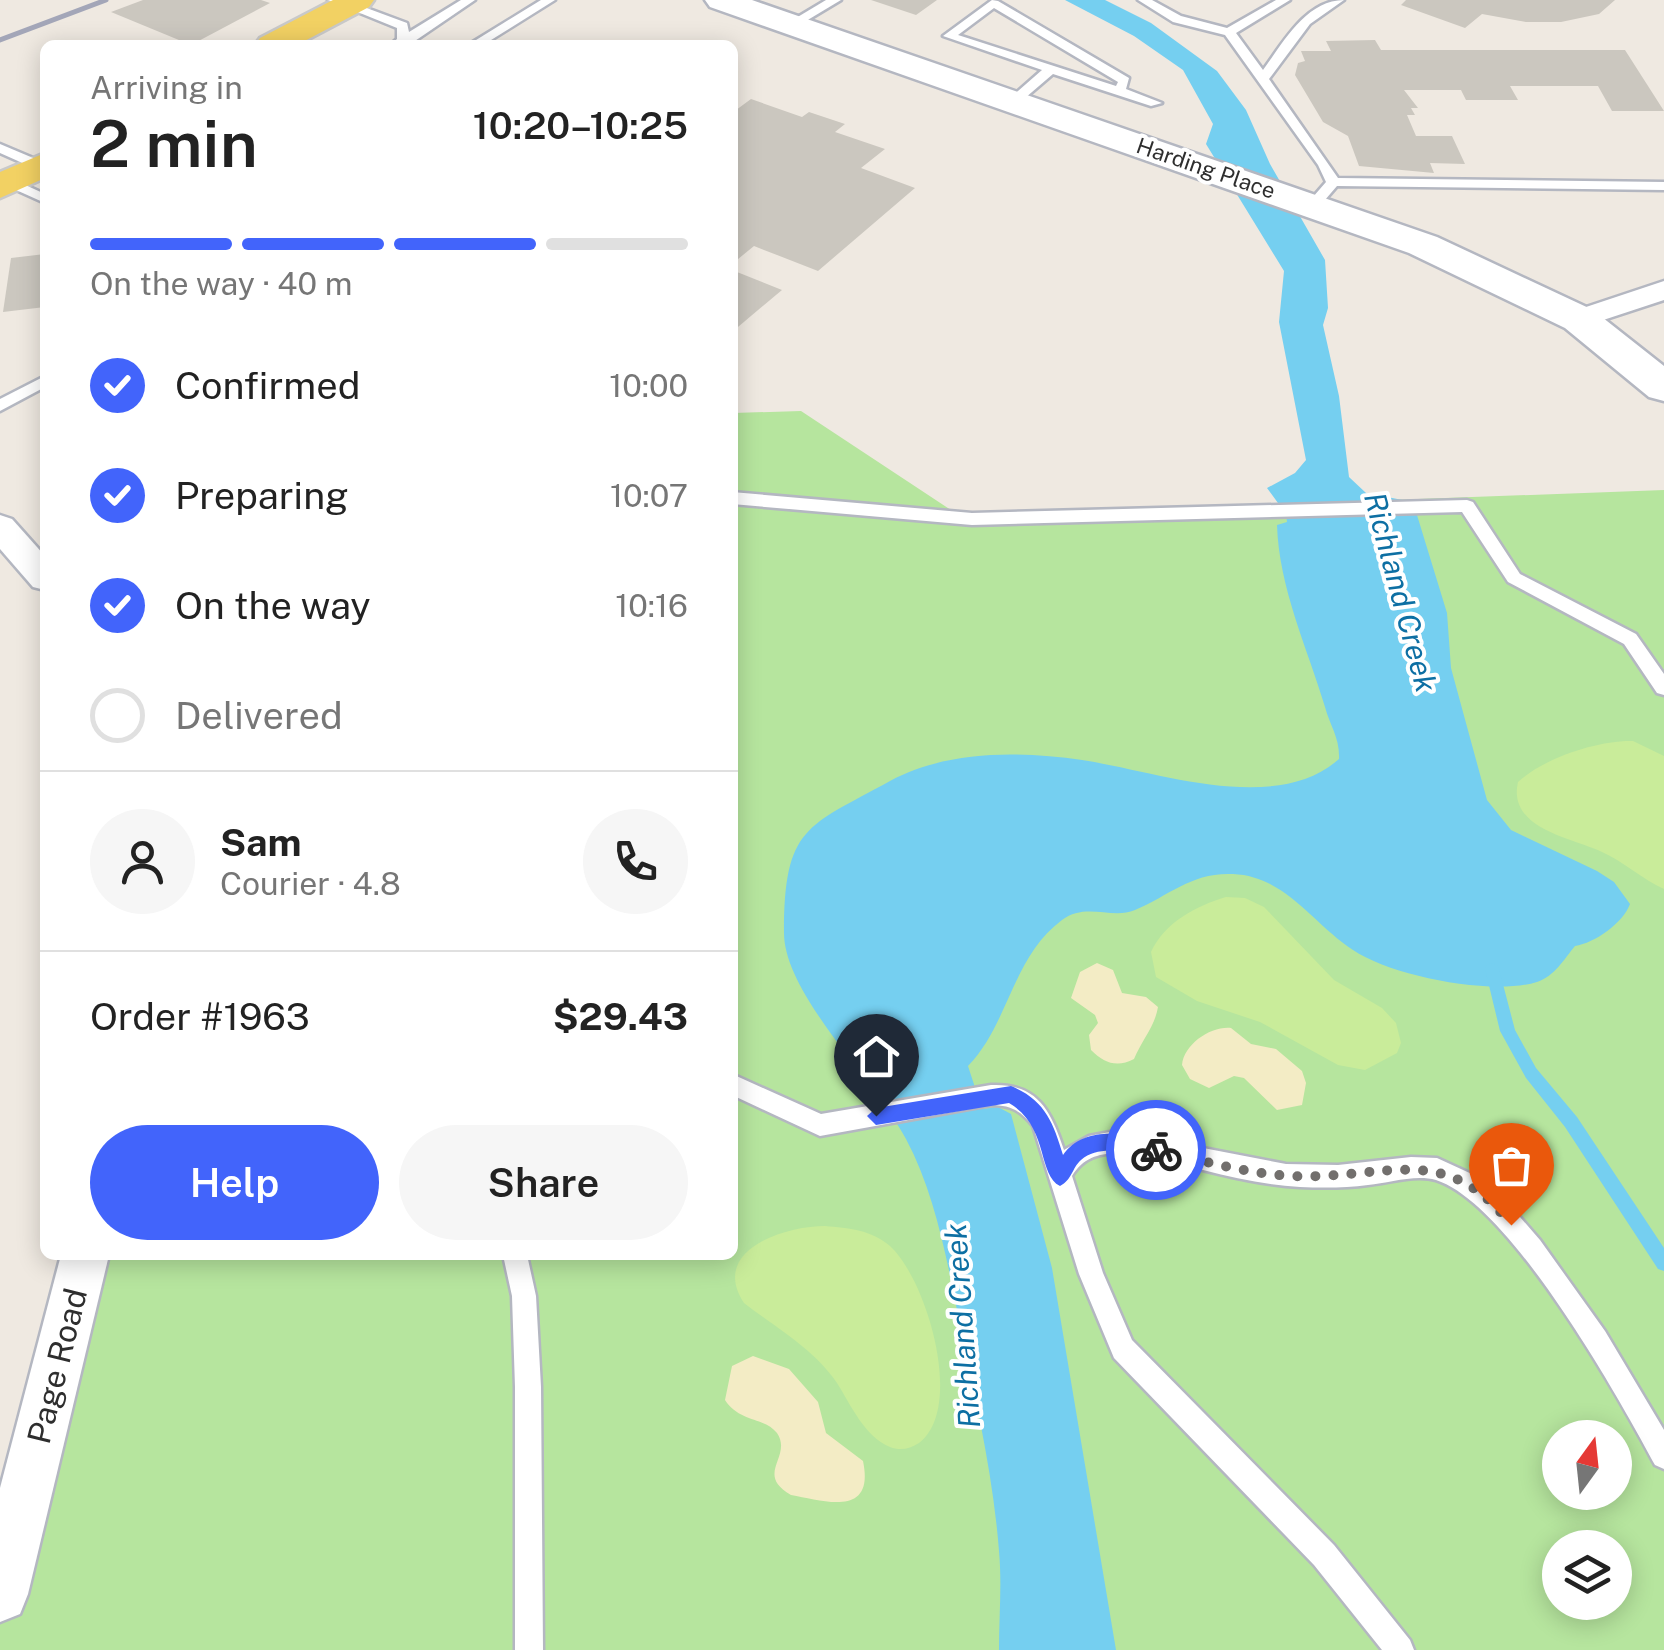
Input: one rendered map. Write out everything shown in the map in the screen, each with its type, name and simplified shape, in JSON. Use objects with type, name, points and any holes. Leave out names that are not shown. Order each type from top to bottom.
[{"type":"main road","points":[[281,40],[346,2]]},
{"type":"main road","name":"Harding Place","points":[[746,3],[792,24],[1192,164],[1312,195],[1579,319],[1664,388]]},
{"type":"street","points":[[1579,319],[1664,290]]},
{"type":"street","points":[[0,528],[40,572]]},
{"type":"street","name":"Page Road","points":[[0,1594],[83,1260]]},
{"type":"lane","points":[[406,40],[468,0]]},
{"type":"lane","points":[[482,40],[550,0]]},
{"type":"lane","points":[[792,24],[836,0]]},
{"type":"lane","points":[[1144,0],[1177,18],[1229,32],[1264,77],[1312,195],[1664,186]]},
{"type":"lane","points":[[1229,32],[1284,0]]},
{"type":"lane","points":[[1264,77],[1306,21],[1338,0]]},
{"type":"lane","points":[[346,2],[403,26],[401,40]]},
{"type":"lane","points":[[1119,91],[1126,81],[994,3],[949,36],[1156,103]]},
{"type":"lane","points":[[1014,101],[1051,69]]},
{"type":"lane","points":[[0,406],[40,384]]},
{"type":"lane","points":[[738,499],[972,519],[1421,504],[1471,508],[1490,548],[1514,578],[1630,640],[1664,688]]},
{"type":"lane","points":[[738,1087],[806,1121],[839,1124],[987,1096],[1011,1095],[1037,1112],[1105,1316],[1123,1350],[1324,1555],[1400,1650]]},
{"type":"lane","points":[[1060,1177],[1073,1155],[1096,1144],[1115,1142],[1257,1172],[1323,1176],[1420,1167],[1461,1178],[1498,1207],[1554,1282],[1618,1376],[1664,1456]]},
{"type":"lane","points":[[517,1260],[524,1296],[528,1386],[529,1650]]},
{"type":"green space","points":[[801,411],[960,516],[1664,490],[1664,1650],[0,1650],[0,1594],[84,1260],[738,1260],[738,413]]},
{"type":"green space","points":[[1633,741],[1664,756],[1664,889],[1602,852],[1532,821],[1517,798],[1518,782],[1542,765],[1588,747]]},
{"type":"green space","points":[[1226,897],[1245,898],[1264,907],[1334,980],[1382,1008],[1396,1023],[1401,1043],[1397,1053],[1365,1070],[1338,1065],[1260,1022],[1197,1001],[1156,977],[1151,952],[1164,932],[1193,910]]},
{"type":"green space","points":[[825,1226],[859,1231],[883,1241],[904,1263],[917,1286],[936,1344],[940,1374],[939,1402],[932,1426],[912,1447],[894,1448],[873,1435],[828,1371],[806,1349],[744,1303],[736,1284],[736,1269],[756,1245],[791,1231]]},
{"type":"sand","points":[[1097,963],[1113,970],[1122,993],[1146,997],[1158,1007],[1134,1059],[1128,1062],[1111,1063],[1091,1050],[1089,1035],[1098,1023],[1095,1015],[1071,998],[1080,972]]},
{"type":"sand","points":[[1231,1028],[1251,1044],[1276,1049],[1302,1071],[1306,1083],[1302,1105],[1277,1110],[1244,1078],[1234,1076],[1209,1088],[1190,1079],[1182,1065],[1188,1050],[1207,1033]]},
{"type":"sand","points":[[753,1356],[789,1369],[818,1402],[826,1433],[863,1461],[865,1479],[854,1498],[831,1502],[791,1495],[775,1480],[781,1450],[777,1433],[738,1413],[725,1400],[732,1366]]},
{"type":"water","name":"Richland Creek","points":[[1065,0],[1105,0],[1151,23],[1217,71],[1246,110],[1270,164],[1325,260],[1328,308],[1323,325],[1339,396],[1349,477],[1366,493],[1413,502],[1447,613],[1451,668],[1487,800],[1511,830],[1597,871],[1614,882],[1630,904],[1615,925],[1591,941],[1575,946],[1549,976],[1518,986],[1469,985],[1391,968],[1353,950],[1268,883],[1233,874],[1193,881],[1126,913],[1080,912],[1062,920],[1045,935],[1021,971],[993,1031],[968,1066],[982,1109],[998,1107],[1011,1114],[1052,1268],[1116,1650],[999,1650],[1000,1563],[992,1493],[939,1227],[906,1139],[815,1010],[788,957],[785,898],[796,850],[806,834],[838,809],[912,771],[959,758],[1058,757],[1179,780],[1249,787],[1282,785],[1313,776],[1339,759],[1336,738],[1283,572],[1277,525],[1287,522],[1286,514],[1267,488],[1295,473],[1306,460],[1279,322],[1284,271],[1206,144],[1213,124],[1183,70],[1134,36]]},
{"type":"building","points":[[143,0],[270,3],[200,40],[179,40],[111,12]]},
{"type":"building","points":[[871,0],[937,0],[916,15]]},
{"type":"building","points":[[1406,0],[1615,0],[1599,14],[1561,22],[1526,22],[1482,14],[1465,28],[1401,5]]},
{"type":"building","points":[[1375,40],[1381,50],[1625,50],[1664,111],[1612,111],[1598,86],[1510,86],[1518,100],[1466,100],[1461,90],[1404,90],[1418,108],[1411,108],[1415,115],[1407,115],[1416,136],[1452,136],[1465,164],[1430,163],[1434,173],[1359,166],[1348,136],[1323,122],[1295,75],[1298,63],[1305,61],[1301,51],[1331,51],[1326,41]]},
{"type":"building","points":[[751,99],[802,117],[809,112],[845,124],[835,132],[885,149],[861,168],[915,188],[818,271],[754,246],[738,259],[738,109]]},
{"type":"building","points":[[40,255],[40,308],[3,312],[11,258]]},
{"type":"building","points":[[738,272],[782,290],[738,327]]},
{"type":"waterway","points":[[1492,969],[1508,1031],[1531,1073],[1571,1122],[1664,1263]]},
{"type":"railway","points":[[0,40],[106,0]]},
{"type":"way so far","points":[[1156,1150],[1288,1176],[1374,1174],[1420,1167],[1440,1170],[1479,1190],[1511,1225]]},
{"type":"route","points":[[876,1116],[990,1095],[1011,1095],[1030,1106],[1043,1121],[1060,1177],[1073,1155],[1096,1144],[1124,1143],[1156,1150]]}]
